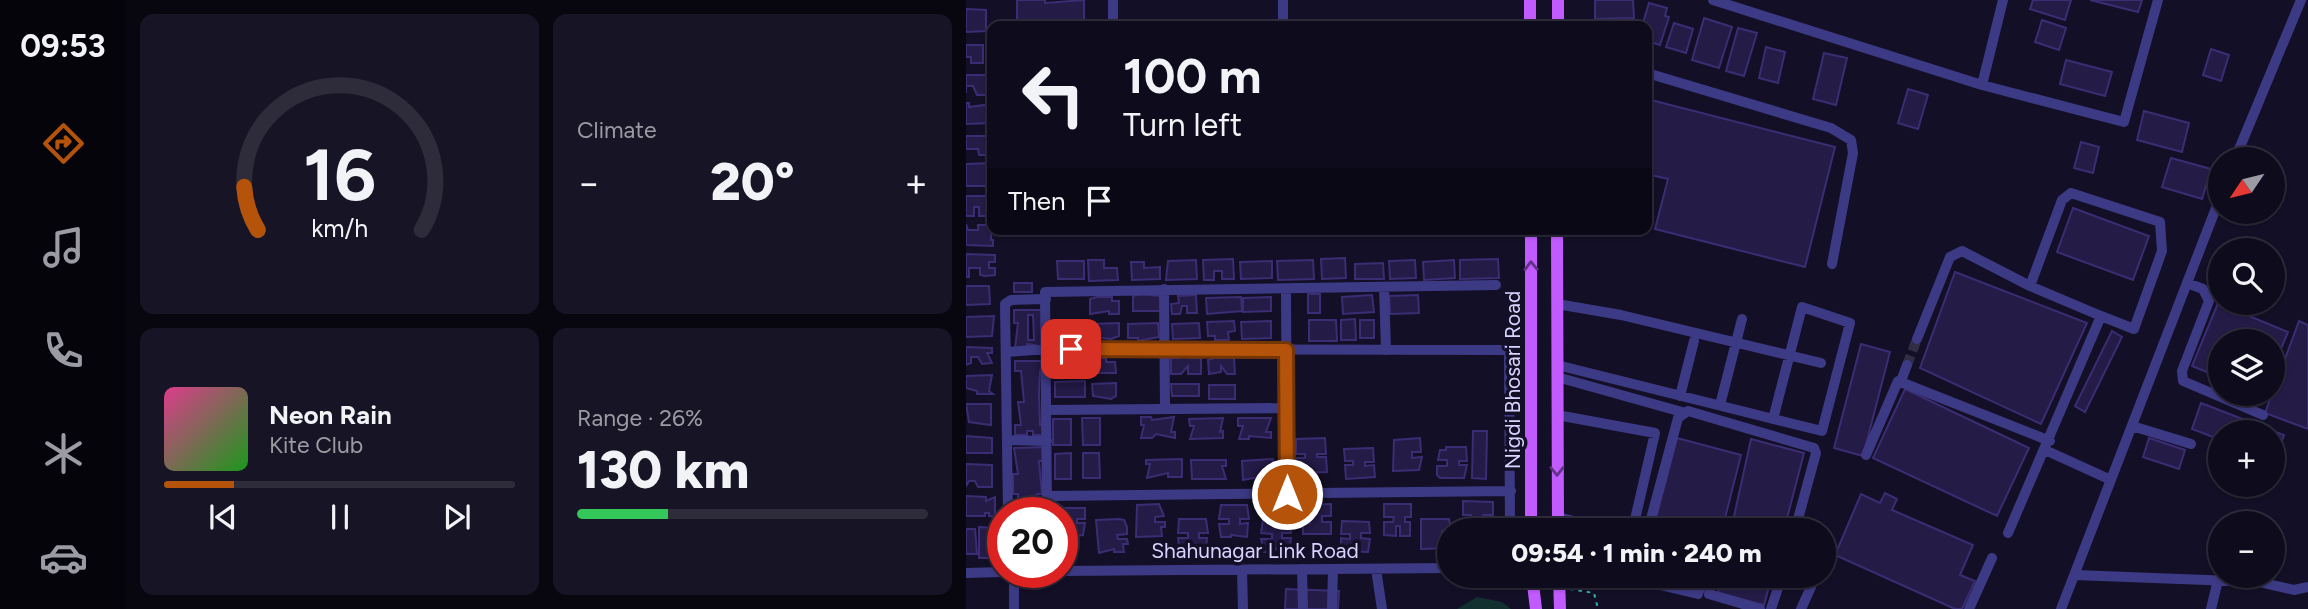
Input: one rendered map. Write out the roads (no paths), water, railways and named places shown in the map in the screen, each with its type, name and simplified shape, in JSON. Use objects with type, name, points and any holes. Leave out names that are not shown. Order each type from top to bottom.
[{"type":"main road","points":[[1530,0],[1530,21]]},
{"type":"main road","points":[[1558,0],[1558,21]]},
{"type":"main road","name":"Nigdi Bhosari Road","points":[[1531,235],[1531,518]]},
{"type":"main road","points":[[1556,235],[1558,518]]},
{"type":"main road","points":[[1533,588],[1536,609]]},
{"type":"main road","points":[[1559,588],[1560,609]]},
{"type":"street","points":[[1113,0],[1113,21]]},
{"type":"street","points":[[1283,0],[1283,21]]},
{"type":"street","points":[[1713,0],[1982,85],[2124,122],[2158,0]]},
{"type":"street","points":[[1982,85],[2003,0]]},
{"type":"street","points":[[2240,147],[2301,0]]},
{"type":"street","points":[[1652,74],[1831,128],[1850,140],[1853,153],[1832,264]]},
{"type":"street","points":[[1917,339],[1950,257],[1957,251],[1962,251],[2030,286],[2134,329],[2162,251],[2161,222],[2071,193],[2062,200],[2030,286]]},
{"type":"street","points":[[2061,609],[2210,224]]},
{"type":"street","points":[[2187,283],[2203,289],[2209,301],[2182,370],[2183,381],[2263,415]]},
{"type":"street","points":[[1496,285],[1045,292],[1048,349],[1048,496],[1511,491]]},
{"type":"street","points":[[1384,287],[1386,350]]},
{"type":"street","points":[[1164,289],[1165,409]]},
{"type":"street","points":[[1286,289],[1287,494]]},
{"type":"street","points":[[1008,497],[1006,301],[1046,299]]},
{"type":"street","points":[[1557,304],[1621,315],[1821,363]]},
{"type":"street","points":[[1557,371],[1720,405],[1773,419],[1822,431],[1850,323],[1802,307],[1773,419]]},
{"type":"street","points":[[2008,533],[2048,445],[2101,316]]},
{"type":"street","points":[[1720,405],[1742,320]]},
{"type":"street","points":[[1680,396],[1694,341]]},
{"type":"street","points":[[1006,352],[1048,349],[1509,350],[1510,518]]},
{"type":"street","points":[[1866,455],[1895,384],[1901,381],[1907,365]]},
{"type":"street","points":[[1557,371],[1682,412],[1688,411],[1814,448],[1816,453],[1798,518]]},
{"type":"street","points":[[1901,381],[2048,445],[2111,480]]},
{"type":"street","points":[[1509,385],[1530,386]]},
{"type":"street","points":[[1047,410],[1287,408]]},
{"type":"street","points":[[1651,518],[1682,412]]},
{"type":"street","points":[[1557,415],[1655,433],[1635,518]]},
{"type":"street","points":[[2132,426],[2191,444]]},
{"type":"street","points":[[1007,440],[1047,441]]},
{"type":"street","points":[[1511,460],[1530,459]]},
{"type":"street","points":[[1969,609],[1992,558]]},
{"type":"street","name":"Shahunagar Link Road","points":[[1078,571],[1437,568]]},
{"type":"street","points":[[1302,569],[1303,609]]},
{"type":"street","points":[[1332,609],[1333,569]]},
{"type":"street","points":[[1376,569],[1382,609]]},
{"type":"street","points":[[1242,570],[1243,609]]},
{"type":"street","points":[[966,573],[987,572]]},
{"type":"street","points":[[2075,575],[2208,580]]},
{"type":"street","points":[[1014,588],[1014,609]]},
{"type":"street","points":[[1673,588],[1698,594],[1700,588]]},
{"type":"street","points":[[1710,588],[1709,594],[1760,609]]},
{"type":"street","points":[[1771,609],[1778,588]]},
{"type":"street","points":[[1801,609],[1811,588]]},
{"type":"street","points":[[2211,609],[2216,588]]},
{"type":"street","points":[[2285,588],[2307,589]]},
{"type":"tunnel","points":[[1907,365],[1917,339]]}]
